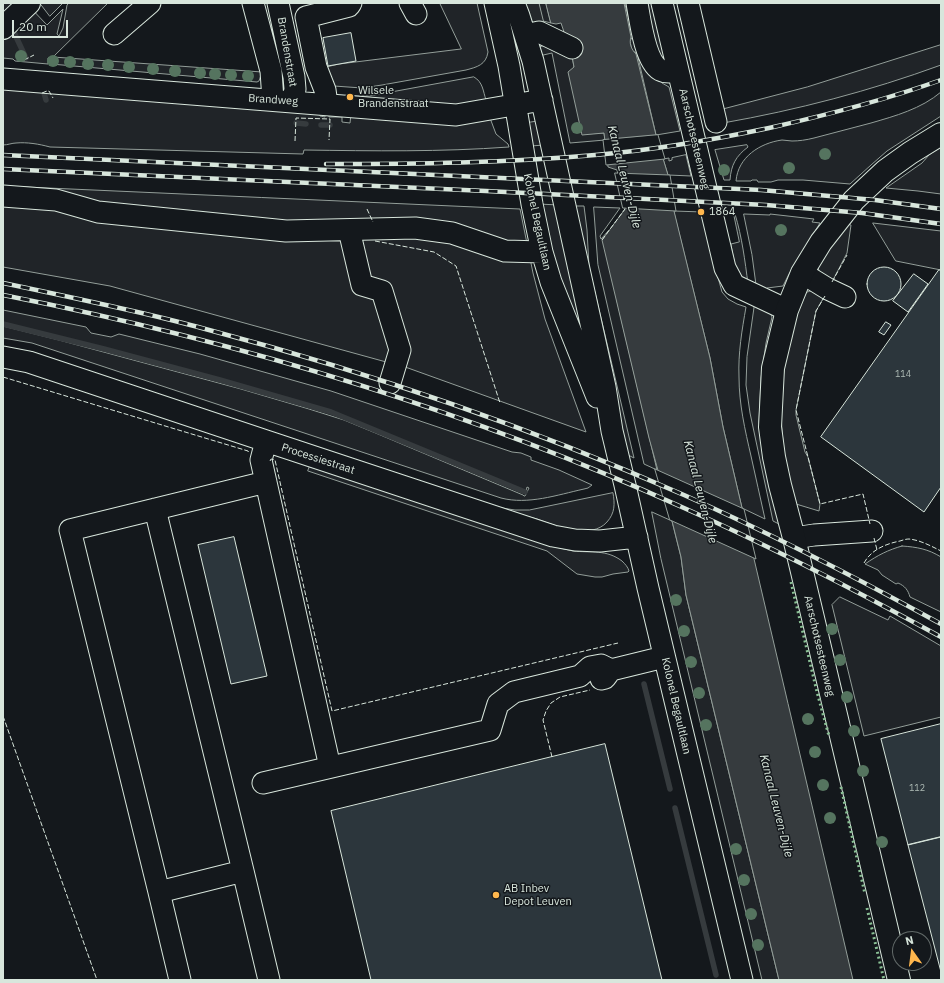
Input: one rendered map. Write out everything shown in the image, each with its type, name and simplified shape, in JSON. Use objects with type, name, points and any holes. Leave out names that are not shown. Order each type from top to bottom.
[{"type":"main road","points":[[3,28],[29,3]]},
{"type":"main road","name":"Aarschotsesteenweg","points":[[899,980],[794,538],[778,478],[770,427],[773,368],[787,310],[802,273],[821,242],[854,200],[885,171],[910,153],[941,134]]},
{"type":"street","points":[[114,34],[150,3]]},
{"type":"street","points":[[253,3],[271,71],[283,101]]},
{"type":"street","name":"Brandenstraat","points":[[278,3],[294,77],[295,89],[283,101]]},
{"type":"street","points":[[327,104],[325,90],[316,67],[304,10],[349,6],[351,3]]},
{"type":"street","name":"Kolonel Begaultlaan","points":[[495,3],[542,252],[553,289],[612,431]]},
{"type":"street","name":"Kolonel Begaultlaan","points":[[514,3],[533,61],[605,387],[612,431],[664,657],[742,980]]},
{"type":"street","points":[[637,3],[647,52],[653,63],[660,70],[669,73],[678,71]]},
{"type":"street","name":"Aarschotsesteenweg","points":[[662,3],[725,268],[734,285],[787,310]]},
{"type":"street","points":[[688,3],[716,122]]},
{"type":"street","points":[[525,35],[539,32],[572,48]]},
{"type":"street","name":"Brandweg","points":[[3,79],[456,115],[542,100]]},
{"type":"street","points":[[3,196],[56,200],[98,212],[286,231],[415,228],[452,233],[505,251],[542,252]]},
{"type":"street","points":[[349,230],[362,285],[382,291],[400,350],[390,383]]},
{"type":"street","points":[[802,273],[828,289],[845,296]]},
{"type":"street","name":"Processiestraat","points":[[3,357],[29,362],[553,536],[575,540],[600,541],[637,537]]},
{"type":"street","points":[[266,441],[261,460],[330,767]]},
{"type":"street","points":[[180,980],[70,530],[266,482]]},
{"type":"street","points":[[155,509],[269,980]]},
{"type":"street","points":[[794,538],[814,535],[872,531]]},
{"type":"street","points":[[263,784],[490,730],[498,704],[514,692],[580,676],[593,681],[605,678],[610,670],[664,657]]},
{"type":"street","points":[[159,892],[243,871]]},
{"type":"shaded area","points":[[3,3],[26,3],[47,25],[63,9],[57,34],[59,36],[63,28],[67,5],[69,3],[108,3],[53,57],[262,72],[259,81],[257,82],[51,64],[51,57],[48,58],[48,64],[15,61],[13,59],[3,58]]},
{"type":"shaded area","points":[[40,3],[63,3],[50,16]]},
{"type":"shaded area","points":[[440,3],[477,3],[488,52],[483,63],[466,70],[382,85],[362,88],[334,86],[326,67],[339,64],[461,49]]},
{"type":"shaded area","points":[[519,3],[539,3],[549,44],[535,48]]},
{"type":"shaded area","points":[[539,3],[546,3],[551,23],[543,21]]},
{"type":"shaded area","points":[[625,3],[629,3],[649,69],[662,83],[669,87],[680,131],[656,135],[637,53],[632,51],[630,41],[633,36]]},
{"type":"shaded area","points":[[644,3],[651,3],[665,59],[664,61],[659,61]]},
{"type":"shaded area","points":[[549,44],[572,56],[583,134],[604,133],[605,140],[570,143],[552,53],[539,56],[536,48]]},
{"type":"shaded area","points":[[941,45],[941,65],[833,99],[723,123],[719,110],[807,87]]},
{"type":"shaded area","points":[[474,77],[481,84],[486,100],[463,105],[352,96],[369,96]]},
{"type":"shaded area","points":[[3,86],[319,112],[320,116],[325,117],[325,113],[329,113],[329,117],[342,117],[342,122],[350,123],[351,114],[490,118],[496,134],[508,144],[509,147],[381,151],[304,150],[303,154],[50,147],[24,143],[3,145]]},
{"type":"shaded area","points":[[941,92],[941,116],[887,151],[850,184],[803,180],[778,180],[771,182],[758,182],[757,180],[736,181],[741,165],[746,158],[758,148],[766,144],[782,140],[795,141],[808,139],[898,115],[925,103]]},
{"type":"shaded area","points":[[540,121],[545,145],[530,146],[527,123]]},
{"type":"shaded area","points":[[747,145],[748,147],[735,161],[730,180],[724,180],[715,150]]},
{"type":"shaded area","points":[[941,147],[941,194],[886,188],[922,163],[929,155]]},
{"type":"shaded area","points":[[686,155],[691,176],[668,175],[663,159],[669,158],[669,161],[672,160],[672,158]]},
{"type":"shaded area","points":[[3,186],[520,209],[533,273],[545,319],[586,432],[408,368],[110,286],[3,267]]},
{"type":"shaded area","points":[[538,204],[559,205],[592,354],[566,303]]},
{"type":"shaded area","points":[[572,206],[584,206],[589,267],[634,458],[628,455]]},
{"type":"shaded area","points":[[594,207],[620,208],[600,236],[601,239],[609,230],[617,301],[657,470],[644,464],[598,265]]},
{"type":"shaded area","points":[[674,211],[703,212],[722,292],[728,299],[746,307],[739,359],[740,397],[765,519],[742,508],[723,427],[710,358]]},
{"type":"shaded area","points":[[734,214],[741,240],[748,284],[738,272],[733,255],[731,244],[739,242]]},
{"type":"shaded area","points":[[744,214],[770,214],[814,219],[812,222],[820,223],[783,286],[767,288],[767,290],[756,285]]},
{"type":"shaded area","points":[[873,223],[941,231],[941,270],[896,261]]},
{"type":"shaded area","points":[[846,224],[851,225],[847,253],[833,280],[819,271],[818,267],[830,246]]},
{"type":"shaded area","points":[[812,290],[824,297],[816,311],[796,415],[820,504],[819,511],[796,504],[785,458],[781,412],[784,367],[789,344],[802,301],[805,294]]},
{"type":"shaded area","points":[[755,303],[770,312],[772,317],[766,343],[761,378],[759,422],[779,524],[773,521],[750,413],[746,385],[747,357]]},
{"type":"shaded area","points":[[3,310],[86,327],[91,333],[111,337],[119,334],[200,354],[331,391],[512,452],[521,453],[531,457],[531,460],[559,470],[592,485],[588,488],[532,500],[511,500],[501,498],[32,343],[3,338],[3,326],[241,389],[309,409],[344,420],[524,496],[529,488],[527,487],[526,491],[315,406],[194,372],[3,324]]},
{"type":"shaded area","points":[[310,466],[553,546],[573,551],[604,553],[616,557],[622,561],[629,571],[602,577],[577,574],[547,551],[308,471]]},
{"type":"shaded area","points":[[613,493],[614,505],[612,515],[607,522],[592,530],[583,531],[563,528],[502,508],[529,510]]},
{"type":"shaded area","points":[[652,512],[672,521],[681,557],[686,595],[779,980],[762,980],[661,559]]},
{"type":"shaded area","points":[[902,546],[922,549],[941,557],[941,612],[910,597],[903,585],[898,583],[896,584],[882,575],[878,570],[865,564],[883,553]]},
{"type":"shaded area","points":[[840,597],[888,620],[890,616],[941,646],[941,717],[864,736],[832,605]]},
{"type":"water","name":"Kanaal Leuven-Dijle","points":[[546,3],[624,3],[631,37],[631,46],[636,54],[656,135],[668,175],[674,211],[710,358],[723,427],[853,980],[779,980],[686,595],[681,557],[649,438],[602,240],[625,209],[617,170],[608,167],[604,133],[582,135],[568,72],[574,67],[572,56],[561,23],[551,23]]},
{"type":"pier","points":[[658,135],[665,159],[606,165],[603,140]]},
{"type":"pier","points":[[615,173],[670,175],[676,211],[623,208]]},
{"type":"pier","points":[[655,469],[744,509],[756,559],[670,520]]},
{"type":"building","points":[[351,33],[356,61],[328,66],[323,38]]},
{"type":"building","points":[[884,267],[890,268],[896,272],[900,278],[900,290],[896,296],[890,300],[884,301],[878,300],[872,296],[868,290],[867,284],[868,278],[872,272],[878,268]]},
{"type":"building","points":[[939,270],[941,270],[941,487],[924,512],[821,437]]},
{"type":"building","points":[[914,274],[928,284],[908,312],[893,301]]},
{"type":"building","points":[[886,322],[891,325],[884,335],[879,332]]},
{"type":"building","points":[[234,537],[267,676],[231,684],[198,545]]},
{"type":"building","points":[[941,724],[941,837],[908,845],[881,739]]},
{"type":"building","name":"AB Inbev Depot Leuven","points":[[605,744],[662,980],[371,980],[331,811]]},
{"type":"building","points":[[941,837],[941,972],[932,937],[932,931],[930,931],[908,845]]},
{"type":"waterway","points":[[11,26],[26,58]]},
{"type":"waterway","points":[[44,93],[46,100]]},
{"type":"waterway","points":[[296,123],[306,124]]},
{"type":"waterway","points":[[321,125],[330,125]]},
{"type":"waterway","points":[[3,324],[220,380],[331,412],[525,492]]},
{"type":"waterway","points":[[644,684],[670,789]]},
{"type":"waterway","points":[[675,808],[716,975]]},
{"type":"railway","points":[[326,164],[528,160],[617,153],[661,147],[769,128],[812,118],[877,101],[941,80]]},
{"type":"railway","points":[[3,155],[761,190],[875,200],[941,209]]},
{"type":"railway","points":[[3,169],[766,205],[862,213],[941,224]]},
{"type":"railway","points":[[3,283],[154,316],[270,347],[391,383],[509,425],[626,470],[717,510],[814,557],[941,624]]},
{"type":"railway","points":[[3,295],[91,313],[264,357],[350,382],[519,440],[602,473],[717,523],[814,570],[941,637]]},
{"type":"hedge","points":[[791,582],[829,736]]},
{"type":"hedge","points":[[841,787],[865,894]]},
{"type":"hedge","points":[[867,908],[884,980]]},
{"type":"fence","points":[[24,60],[34,55]]},
{"type":"fence","points":[[42,93],[49,91],[53,98]]},
{"type":"fence","points":[[295,141],[296,118],[330,119],[329,140]]},
{"type":"fence","points":[[367,209],[373,222]]},
{"type":"fence","points":[[602,240],[625,209]]},
{"type":"fence","points":[[375,241],[434,252],[456,266],[500,403]]},
{"type":"fence","points":[[832,282],[847,255]]},
{"type":"fence","points":[[825,296],[816,311],[796,410],[820,504],[863,494],[870,524]]},
{"type":"fence","points":[[3,377],[248,451],[249,453]]},
{"type":"fence","points":[[270,461],[271,459],[275,460],[332,711],[618,643]]},
{"type":"fence","points":[[874,538],[877,550]]},
{"type":"fence","points":[[864,563],[870,554],[879,548],[907,539],[921,542],[941,551]]},
{"type":"fence","points":[[552,757],[543,720],[546,711],[551,703],[560,697],[590,690]]},
{"type":"fence","points":[[3,716],[97,980]]},
{"type":"place","name":"Wilsele Brandenstraat","points":[[350,97]]},
{"type":"place","name":"1864","points":[[701,212]]},
{"type":"place","name":"AB Inbev Depot Leuven","points":[[496,895]]}]
